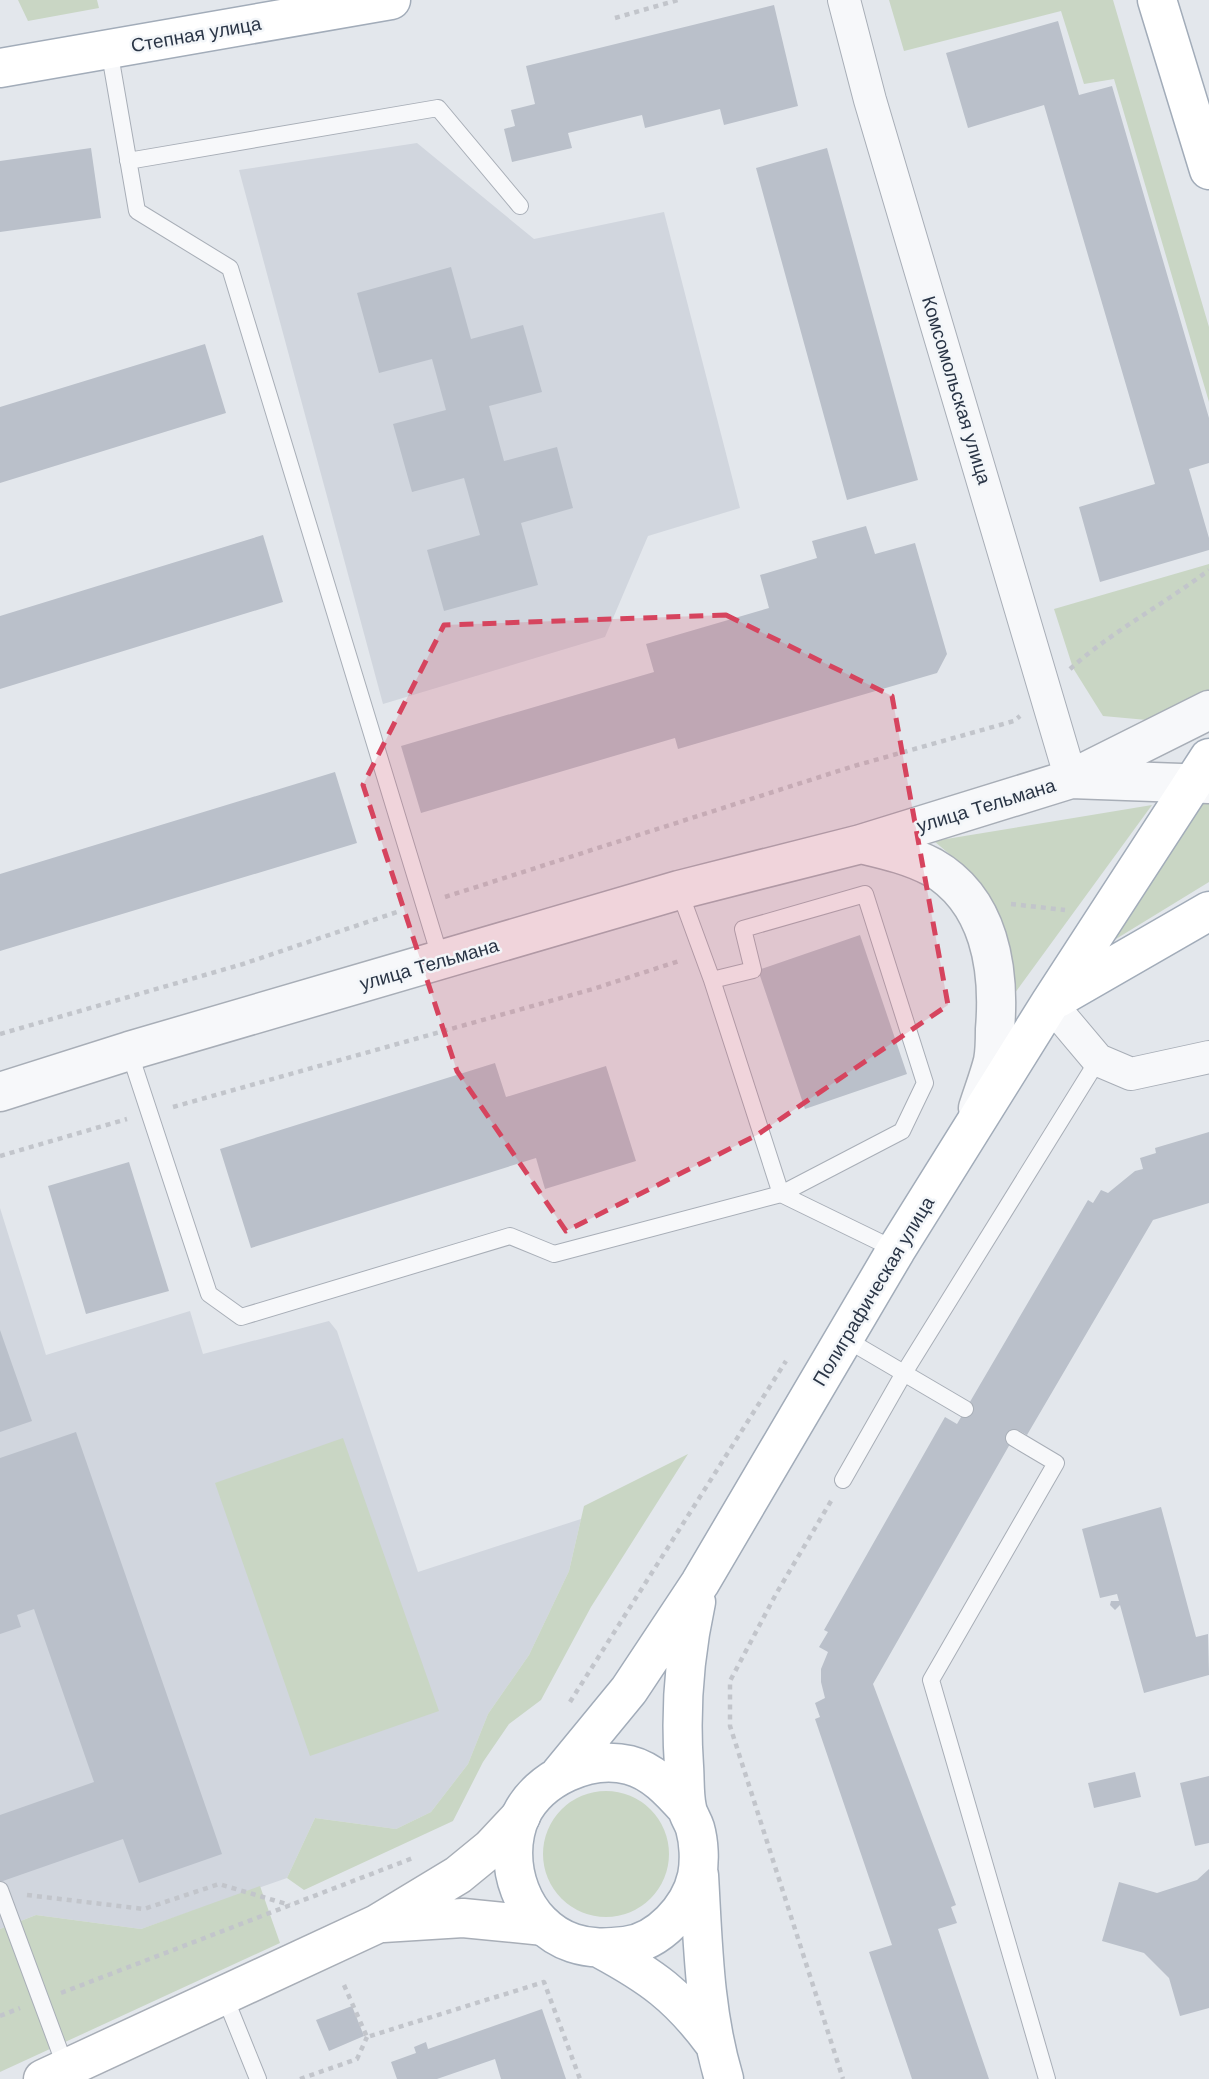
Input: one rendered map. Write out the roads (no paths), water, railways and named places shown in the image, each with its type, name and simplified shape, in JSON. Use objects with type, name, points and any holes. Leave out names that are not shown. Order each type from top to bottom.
[{"type":"main road","name":"Степная улица","points":[[0,68],[391,0]]},
{"type":"main road","points":[[1157,0],[1209,170]]},
{"type":"main road","name":"Полиграфическая улица","points":[[719,2061],[691,2013],[667,1990],[642,1971],[601,1949],[571,1943],[544,1926],[529,1910],[516,1881],[513,1847],[521,1816],[535,1795],[560,1774],[629,1690],[700,1583],[896,1250],[1050,1003],[1203,775]]},
{"type":"main road","name":"Полиграфическая улица","points":[[1050,1003],[1209,911]]},
{"type":"main road","name":"Полиграфическая улица","points":[[700,1583],[686,1646],[682,1701],[687,1809],[695,1830],[699,1863],[703,1965],[719,2061]]},
{"type":"main road","name":"Полиграфическая улица","points":[[560,1774],[597,1763],[629,1765],[666,1784],[687,1809]]},
{"type":"main road","points":[[54,2073],[377,1924],[458,1875],[491,1849],[521,1816]]},
{"type":"main road","name":"Полиграфическая улица","points":[[601,1949],[634,1945],[660,1932],[682,1909],[696,1880],[699,1863]]},
{"type":"main road","points":[[377,1924],[463,1917],[544,1926]]},
{"type":"street","name":"Комсомольская улица","points":[[844,0],[870,100],[1071,779]]},
{"type":"street","name":"улица Тельмана","points":[[0,1092],[129,1051],[679,890],[861,844],[1071,779],[1209,710]]},
{"type":"street","name":"улица Тельмана","points":[[1071,779],[1203,775]]},
{"type":"street","name":"улица Тельмана","points":[[861,844],[906,854],[935,869],[967,897],[987,933],[995,971],[997,1006],[993,1059],[969,1135]]},
{"type":"street","points":[[1050,1003],[1098,1060],[1131,1074],[1209,1056]]},
{"type":"lane","points":[[109,49],[137,211],[230,268],[441,960]]},
{"type":"lane","points":[[128,161],[438,108],[520,206]]},
{"type":"lane","points":[[679,890],[712,980],[781,1194],[896,1250]]},
{"type":"lane","points":[[129,1051],[209,1294],[241,1317],[510,1236],[554,1254],[781,1194],[902,1132],[925,1083],[865,894],[743,929],[753,970],[712,980]]},
{"type":"lane","points":[[843,1480],[904,1373],[1098,1060]]},
{"type":"lane","points":[[844,1338],[965,1409]]},
{"type":"lane","points":[[1014,1438],[1056,1463],[931,1681],[1046,2079]]},
{"type":"lane","points":[[3,1897],[41,2000],[54,2073]]},
{"type":"lane","points":[[224,1995],[252,2077]]}]
